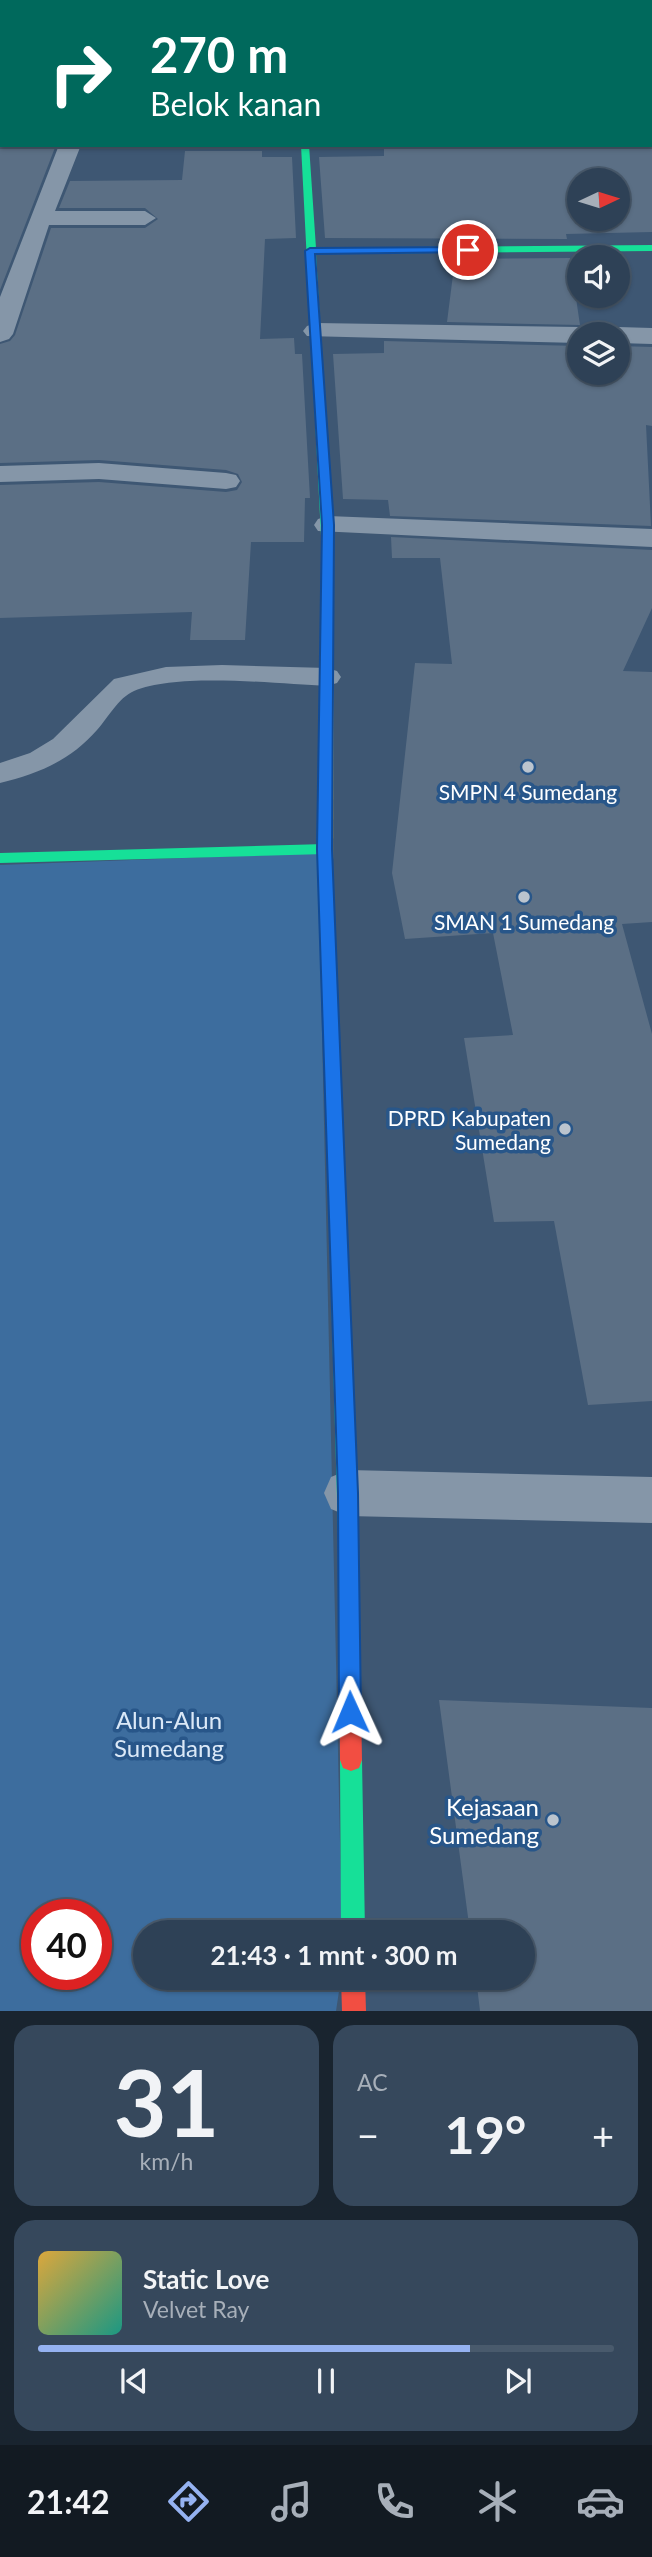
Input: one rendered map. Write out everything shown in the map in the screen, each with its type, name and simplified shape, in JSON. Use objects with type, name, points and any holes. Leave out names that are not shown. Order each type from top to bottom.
[{"type":"street","points":[[0,334],[4,307],[69,147]]},
{"type":"street","points":[[305,147],[328,525],[325,849],[348,1493],[353,1920]]},
{"type":"street","points":[[41,218],[145,218]]},
{"type":"street","points":[[310,251],[652,248]]},
{"type":"street","points":[[316,331],[567,335]]},
{"type":"street","points":[[630,335],[652,336]]},
{"type":"street","points":[[0,474],[99,471],[226,481]]},
{"type":"street","points":[[328,525],[652,538]]},
{"type":"street","points":[[0,858],[325,849]]},
{"type":"street","points":[[348,1493],[652,1500]]},
{"type":"street","points":[[353,1990],[354,2011]]},
{"type":"lane","points":[[0,773],[25,768],[53,754],[95,716],[107,698],[122,686],[139,680],[171,675],[327,677]]},
{"type":"green space","name":"Alun-Alun Sumedang","points":[[318,853],[342,1920],[133,1920],[133,1990],[339,1990],[336,2011],[0,2011],[0,865]]},
{"type":"building","points":[[0,147],[55,147],[0,290]]},
{"type":"building","points":[[384,147],[652,147],[652,232],[566,234],[567,239],[325,238],[319,157],[384,156]]},
{"type":"building","points":[[185,151],[262,151],[262,157],[292,157],[296,238],[265,239],[260,339],[294,338],[295,354],[302,354],[310,498],[305,498],[304,542],[251,542],[245,640],[190,640],[192,612],[0,618],[0,485],[99,482],[226,492],[237,490],[242,482],[238,474],[226,470],[99,460],[0,463],[0,344],[10,341],[15,335],[51,228],[145,228],[158,219],[145,208],[59,208],[70,181],[182,180]]},
{"type":"building","points":[[567,258],[567,308],[577,308],[580,322],[567,322],[567,325],[447,322],[455,259]]},
{"type":"building","points":[[384,341],[567,346],[567,385],[630,385],[630,346],[652,347],[652,426],[646,425],[651,526],[390,516],[388,500],[343,499],[333,354],[384,353]]},
{"type":"building","points":[[391,537],[652,550],[652,608],[623,671],[652,672],[652,922],[622,924],[652,1034],[652,1401],[588,1405],[554,1221],[494,1222],[464,1038],[513,1035],[493,933],[405,939],[392,873],[415,663],[452,664],[440,558],[392,558]]},
{"type":"building","name":"Kejasaan Sumedang","points":[[439,1700],[652,1708],[652,2011],[480,2011],[477,1990],[535,1990],[535,1920],[468,1920]]},
{"type":"traffic: fast","points":[[305,147],[328,555]]},
{"type":"traffic: fast","points":[[310,251],[652,248]]},
{"type":"traffic: fast","points":[[0,858],[325,849]]},
{"type":"traffic: fast","points":[[326,869],[348,1533]]},
{"type":"traffic: fast","points":[[351,1760],[353,1920]]},
{"type":"traffic: slow","points":[[326,869],[328,555]]},
{"type":"traffic: jam","points":[[348,1533],[351,1760]]},
{"type":"traffic: jam","points":[[353,1990],[354,2011]]},
{"type":"place","name":"SMPN 4 Sumedang","points":[[528,767]]},
{"type":"place","name":"SMAN 1 Sumedang","points":[[524,897]]},
{"type":"place","name":"DPRD Kabupaten Sumedang","points":[[565,1129]]},
{"type":"place","name":"Kejasaan Sumedang","points":[[553,1820]]},
{"type":"route","points":[[350,1712],[348,1493],[325,849],[328,525],[310,251],[468,250]]}]
